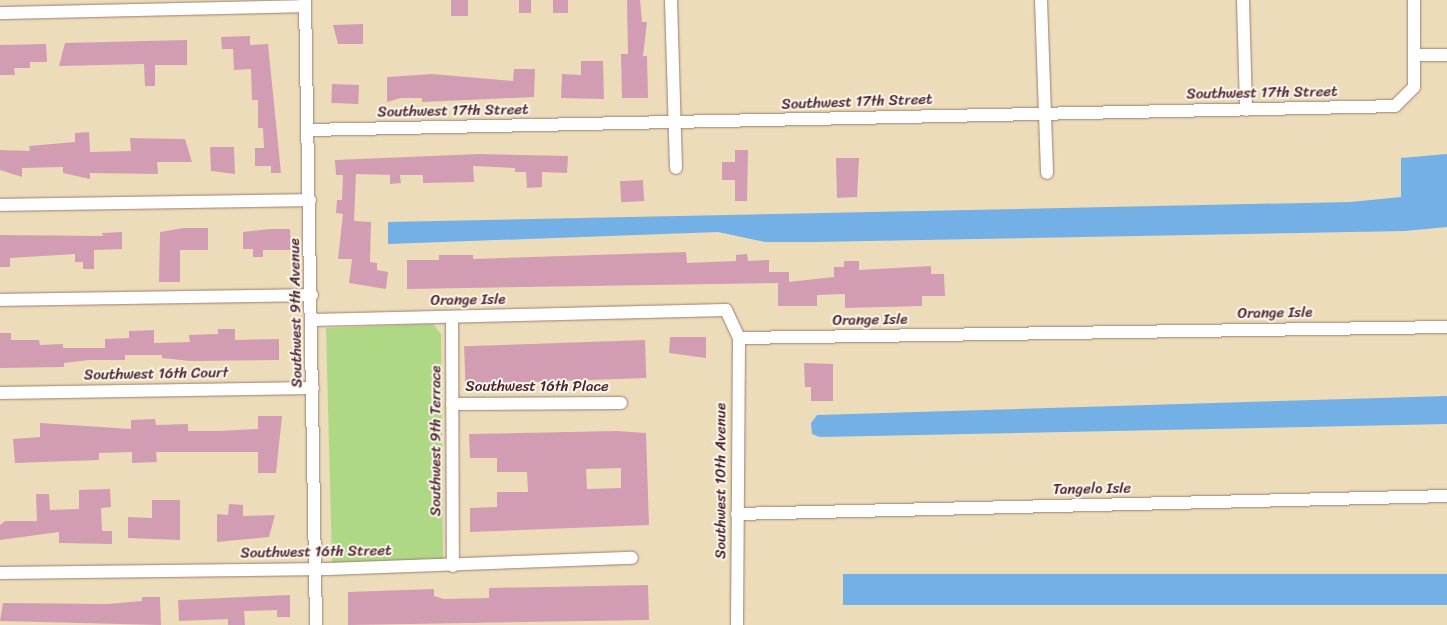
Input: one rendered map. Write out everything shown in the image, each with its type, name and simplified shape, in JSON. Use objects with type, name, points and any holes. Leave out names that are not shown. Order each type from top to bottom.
[{"type":"street","points":[[672,0],[676,168]]},
{"type":"street","points":[[1041,0],[1047,173]]},
{"type":"street","points":[[1243,0],[1246,110]]},
{"type":"street","points":[[1414,0],[1415,55],[1447,55]]},
{"type":"street","points":[[0,13],[304,3]]},
{"type":"street","name":"Southwest 9th Avenue","points":[[304,3],[312,295],[316,625]]},
{"type":"street","name":"Southwest 17th Street","points":[[308,130],[676,124],[1045,113],[1395,106],[1406,100],[1414,87],[1415,55]]},
{"type":"street","points":[[0,205],[310,200]]},
{"type":"street","points":[[0,300],[312,295]]},
{"type":"street","name":"Orange Isle","points":[[312,320],[726,310],[739,338],[1447,327]]},
{"type":"street","name":"Southwest 9th Terrace","points":[[452,316],[453,566]]},
{"type":"street","name":"Southwest 10th Avenue","points":[[737,625],[739,338]]},
{"type":"street","name":"Southwest 16th Court","points":[[0,393],[313,388]]},
{"type":"street","name":"Southwest 16th Place","points":[[452,404],[621,403]]},
{"type":"street","name":"Tangelo Isle","points":[[737,514],[1447,496]]},
{"type":"street","name":"Southwest 16th Street","points":[[0,573],[453,566],[632,558]]},
{"type":"green space","points":[[433,324],[441,334],[443,559],[332,563],[326,328]]},
{"type":"water","points":[[1447,154],[1447,227],[1405,231],[814,242],[765,242],[718,232],[388,244],[388,222],[1350,202],[1401,197],[1401,158]]},
{"type":"water","points":[[1447,396],[1447,424],[820,437],[812,434],[811,423],[817,415]]},
{"type":"water","points":[[843,574],[1447,574],[1447,605],[843,605]]},
{"type":"building","points":[[451,0],[468,0],[468,16],[451,16]]},
{"type":"building","points":[[519,0],[531,0],[531,13],[519,13]]},
{"type":"building","points":[[553,0],[568,0],[568,13],[553,13]]},
{"type":"building","points":[[627,0],[640,0],[642,22],[647,22],[643,56],[647,56],[648,98],[622,98],[621,54],[628,54]]},
{"type":"building","points":[[363,24],[363,44],[338,44],[333,25]]},
{"type":"building","points":[[250,36],[250,45],[268,44],[281,173],[271,173],[271,166],[255,166],[255,148],[264,148],[263,128],[258,128],[258,100],[252,100],[251,69],[234,70],[233,49],[222,49],[221,37]]},
{"type":"building","points":[[187,40],[187,65],[155,65],[155,86],[145,86],[144,64],[59,66],[65,43]]},
{"type":"building","points":[[46,44],[47,62],[30,62],[30,68],[14,68],[15,75],[0,75],[0,45]]},
{"type":"building","points":[[581,61],[603,61],[604,99],[561,98],[562,74],[581,75]]},
{"type":"building","points":[[514,69],[535,69],[534,97],[422,102],[422,98],[401,98],[387,102],[387,77],[432,74],[513,81]]},
{"type":"building","points":[[332,84],[359,85],[358,104],[331,103]]},
{"type":"building","points":[[89,132],[90,152],[131,151],[130,138],[185,139],[192,162],[157,162],[158,174],[90,173],[90,179],[63,173],[63,167],[22,168],[22,177],[0,170],[0,150],[30,151],[29,146],[75,142],[75,133]]},
{"type":"building","points":[[210,147],[234,147],[235,174],[211,171]]},
{"type":"building","points":[[735,150],[748,150],[747,201],[735,201],[735,180],[722,180],[722,162],[735,162]]},
{"type":"building","points":[[480,154],[568,156],[567,173],[542,172],[542,187],[527,188],[526,172],[515,172],[515,168],[473,166],[474,182],[423,183],[423,175],[400,175],[401,183],[390,184],[390,175],[356,174],[354,221],[371,222],[370,262],[377,263],[377,270],[388,272],[386,289],[349,283],[352,259],[338,259],[343,214],[336,213],[337,200],[342,200],[343,175],[336,175],[335,160]]},
{"type":"building","points":[[836,158],[859,158],[857,197],[837,198]]},
{"type":"building","points":[[643,180],[644,201],[621,202],[620,181]]},
{"type":"building","points":[[184,228],[208,228],[208,250],[180,250],[180,282],[159,282],[160,232]]},
{"type":"building","points":[[290,229],[291,250],[263,250],[263,257],[253,257],[253,249],[243,249],[243,232]]},
{"type":"building","points":[[122,232],[122,249],[94,250],[94,269],[83,269],[83,262],[75,262],[75,254],[10,258],[10,267],[0,267],[0,235],[103,236],[102,233]]},
{"type":"building","points":[[686,252],[687,263],[736,261],[736,255],[747,254],[748,261],[769,260],[769,272],[789,272],[789,282],[834,277],[834,267],[844,267],[844,261],[859,261],[859,270],[931,266],[931,274],[944,274],[945,296],[922,296],[922,306],[845,308],[845,294],[817,295],[817,306],[778,306],[778,283],[407,289],[407,260],[439,260],[439,255],[473,255],[473,259]]},
{"type":"building","points":[[218,329],[235,329],[235,340],[279,339],[279,360],[190,361],[162,358],[162,355],[125,355],[125,360],[89,360],[64,363],[64,367],[0,368],[0,333],[11,333],[11,340],[39,340],[40,345],[63,344],[63,348],[105,348],[105,339],[129,338],[129,331],[154,330],[154,343],[190,342],[189,335],[218,334]]},
{"type":"building","points":[[670,337],[706,337],[706,358],[669,353]]},
{"type":"building","points":[[645,340],[646,378],[465,384],[464,346]]},
{"type":"building","points":[[804,363],[833,364],[833,401],[811,401],[811,387],[805,387]]},
{"type":"building","points":[[258,416],[282,416],[276,473],[258,473],[258,452],[156,452],[157,462],[132,463],[132,452],[99,453],[99,460],[15,463],[13,439],[40,437],[40,423],[131,429],[131,420],[155,419],[156,425],[188,424],[188,431],[219,431],[258,429]]},
{"type":"building","points":[[617,431],[646,433],[649,525],[470,532],[470,508],[497,507],[497,492],[528,492],[527,472],[497,472],[497,458],[470,458],[469,434]],"holes":[[[621,468],[621,488],[587,489],[586,469]]]},
{"type":"building","points":[[110,489],[111,507],[101,508],[102,531],[112,531],[112,544],[59,543],[59,532],[0,540],[0,525],[5,521],[37,521],[36,494],[49,494],[50,510],[79,509],[79,490]]},
{"type":"building","points":[[152,500],[180,500],[180,540],[128,538],[128,517],[152,518]]},
{"type":"building","points":[[229,504],[243,505],[243,516],[275,515],[269,537],[217,542],[217,514],[228,515]]},
{"type":"building","points":[[648,585],[649,620],[348,625],[348,592],[434,589],[434,596],[444,599],[489,598],[489,588]]},
{"type":"building","points":[[290,595],[290,617],[277,617],[277,610],[244,611],[245,625],[228,625],[228,619],[179,621],[178,600]]},
{"type":"building","points":[[142,597],[160,597],[161,625],[0,621],[3,603],[107,604],[142,601]]}]
